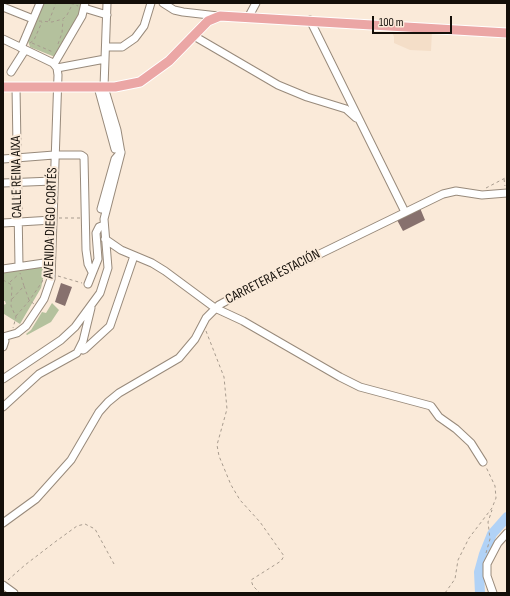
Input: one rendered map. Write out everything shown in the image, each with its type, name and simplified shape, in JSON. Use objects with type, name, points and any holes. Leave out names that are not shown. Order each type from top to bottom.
[{"type":"main road","points":[[3,88],[101,87],[132,85],[147,78],[169,61],[204,26],[218,16],[249,16],[507,33]]},
{"type":"street","points":[[4,3],[3,6],[33,19]]},
{"type":"street","points":[[11,72],[23,48],[40,3]]},
{"type":"street","points":[[3,379],[61,340],[75,327],[91,306],[102,288],[108,268],[104,225],[106,209],[120,160],[117,130],[101,87],[106,47],[107,3]]},
{"type":"street","points":[[106,47],[122,47],[135,38],[144,26],[151,3]]},
{"type":"street","points":[[163,3],[174,10],[200,15],[218,16]]},
{"type":"street","points":[[249,16],[256,3]]},
{"type":"street","points":[[56,61],[80,19],[84,6],[107,15]]},
{"type":"street","points":[[200,15],[204,18],[204,26]]},
{"type":"street","points":[[310,20],[405,212]]},
{"type":"street","points":[[194,36],[278,85],[306,97],[346,109],[361,123]]},
{"type":"street","points":[[3,39],[56,61],[105,59]]},
{"type":"street","name":"AVENIDA DIEGO CORTÉS","points":[[3,338],[26,326],[39,307],[51,275],[48,262],[52,219],[56,61]]},
{"type":"street","name":"CALLE REINA AIXA","points":[[16,87],[20,268]]},
{"type":"street","points":[[328,104],[343,102],[343,88]]},
{"type":"street","points":[[100,209],[118,151]]},
{"type":"street","points":[[3,159],[54,155],[81,155],[84,157],[84,218],[87,257],[92,272]]},
{"type":"street","points":[[3,184],[53,181]]},
{"type":"street","name":"CARRETERA ESTACIÓN","points":[[3,523],[36,499],[70,460],[99,412],[108,402],[125,389],[179,358],[195,339],[215,308],[244,290],[405,212],[450,192],[462,191],[475,194],[507,193]]},
{"type":"street","points":[[3,223],[52,219]]},
{"type":"street","points":[[88,284],[98,259],[96,233],[99,228],[104,225]]},
{"type":"street","points":[[105,238],[121,250],[152,262],[215,308],[360,387],[431,406],[439,417],[456,429],[471,443],[483,462]]},
{"type":"street","points":[[81,347],[83,350],[85,349],[110,326],[134,256]]},
{"type":"street","points":[[3,269],[20,268],[48,262]]},
{"type":"street","points":[[3,407],[34,378],[73,356],[81,347],[91,306]]},
{"type":"street","points":[[3,338],[5,342],[3,347]]},
{"type":"street","points":[[493,593],[487,576],[487,564],[498,543],[507,533]]},
{"type":"street","points":[[3,585],[14,593]]},
{"type":"path","points":[[49,22],[56,3]]},
{"type":"path","points":[[33,19],[42,22],[63,19],[67,15],[73,3]]},
{"type":"path","points":[[32,43],[56,61],[62,34],[63,19]]},
{"type":"path","points":[[23,48],[32,43],[42,22]]},
{"type":"path","points":[[475,194],[507,177]]},
{"type":"path","points":[[504,179],[507,193]]},
{"type":"path","points":[[52,219],[84,218]]},
{"type":"path","points":[[12,334],[16,316],[29,301],[42,282],[48,262]]},
{"type":"path","points":[[9,283],[20,268]]},
{"type":"path","points":[[20,268],[29,301],[39,307]]},
{"type":"path","points":[[51,275],[88,284]]},
{"type":"path","points":[[3,280],[12,285],[13,290],[10,306],[16,316]]},
{"type":"path","points":[[11,299],[24,286]]},
{"type":"path","points":[[204,323],[208,338],[224,377],[227,409],[217,445],[219,456],[231,485],[240,500],[260,522],[284,556],[281,562],[251,580],[253,586],[260,593]]},
{"type":"path","points":[[483,462],[497,492],[488,522],[491,534],[486,550],[487,564]]},
{"type":"path","points":[[445,593],[455,579],[458,560],[469,538],[492,508]]},
{"type":"path","points":[[3,585],[54,542],[77,526],[85,524],[95,529],[114,564]]},
{"type":"shaded area","points":[[391,29],[432,31],[431,51],[410,50],[394,43],[394,37]]},
{"type":"green space","points":[[44,3],[81,3],[81,10],[60,51],[55,57],[30,47],[28,41]]},
{"type":"green space","points":[[46,265],[41,288],[20,324],[4,314],[3,305],[6,304],[5,301],[3,301],[3,272]]},
{"type":"green space","points":[[52,303],[59,310],[51,322],[27,335],[26,334],[31,330],[42,312],[46,313]]},
{"type":"building","points":[[420,208],[425,220],[403,231],[397,220]]},
{"type":"building","points":[[61,283],[72,287],[65,306],[55,302]]},
{"type":"waterway","points":[[480,593],[479,572],[484,554],[492,534],[507,517]]}]
